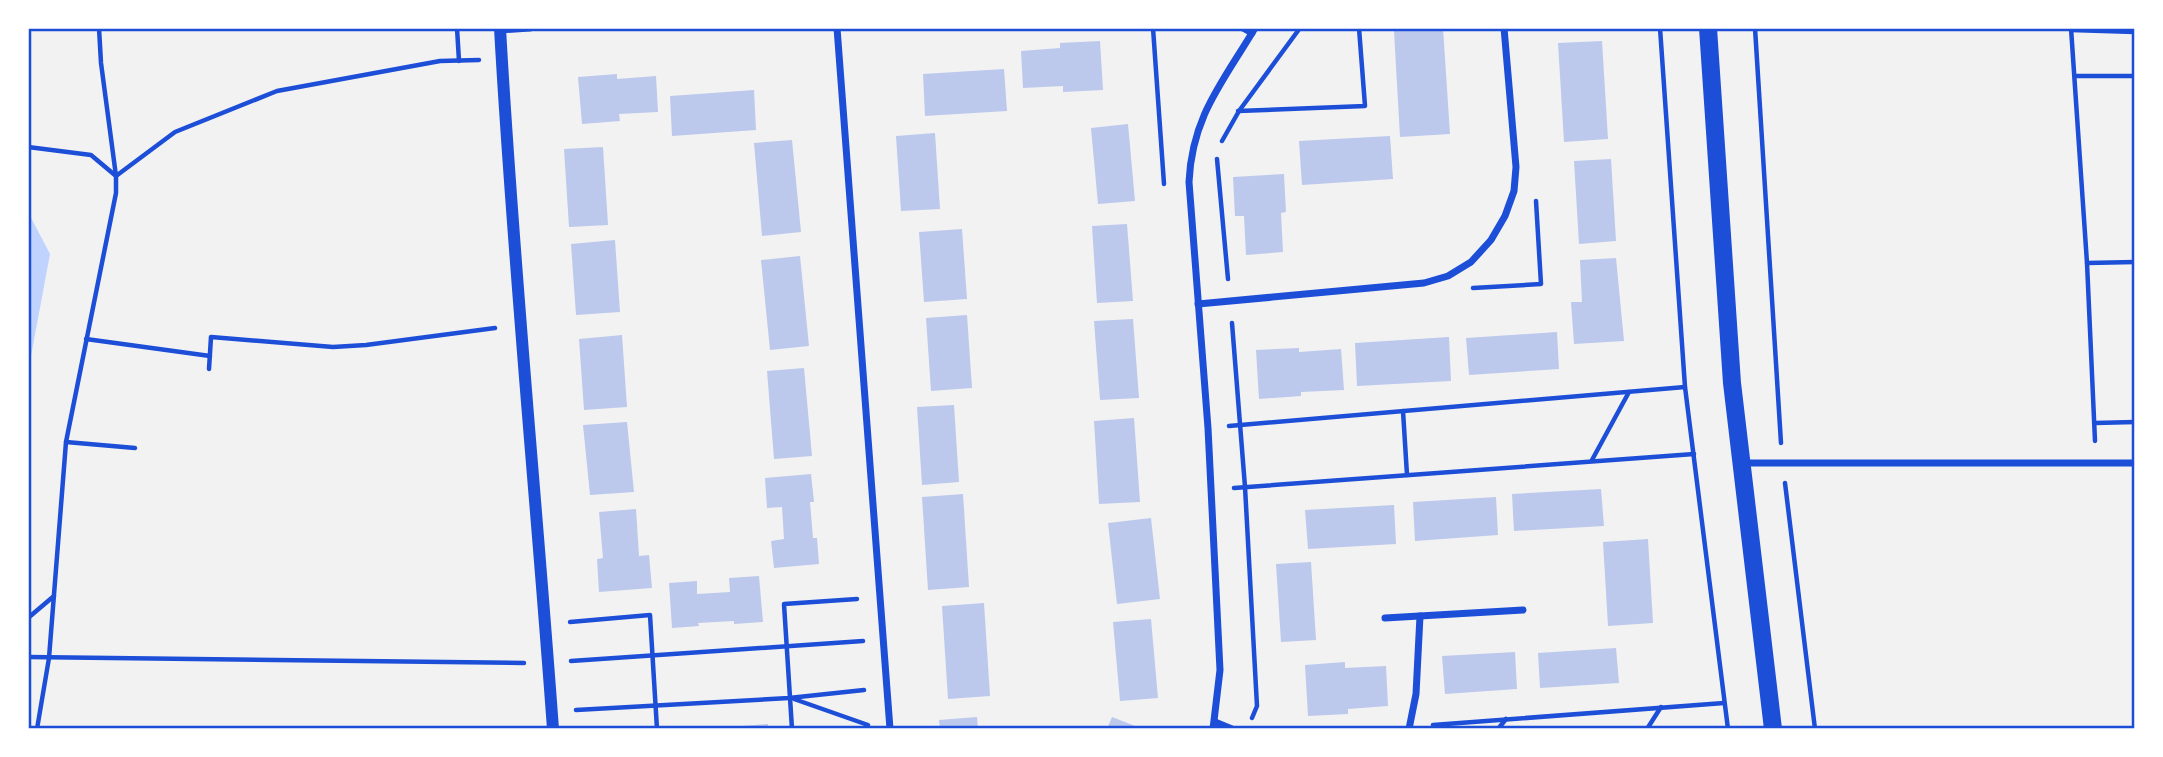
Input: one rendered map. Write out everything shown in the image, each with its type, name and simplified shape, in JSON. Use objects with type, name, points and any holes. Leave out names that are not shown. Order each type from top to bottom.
[{"type":"main road","points":[[1708,28],[1726,309],[1741,463],[1773,729]]},
{"type":"street","points":[[530,28],[500,29],[520,324],[550,663],[553,729]]},
{"type":"street","points":[[837,28],[890,729]]},
{"type":"street","points":[[1232,729],[1214,726],[1220,670],[1208,428],[1189,182],[1195,134],[1217,88],[1254,31],[1243,28]]},
{"type":"street","points":[[1198,304],[1424,283],[1448,276],[1471,262],[1491,240],[1505,216],[1514,191],[1516,167],[1504,28]]},
{"type":"street","points":[[1741,463],[2135,463]]},
{"type":"street","points":[[1385,618],[1523,610]]},
{"type":"street","points":[[1409,728],[1416,694],[1420,616]]},
{"type":"path","points":[[37,729],[48,658],[66,442],[116,193],[99,28]]},
{"type":"path","points":[[457,28],[459,61]]},
{"type":"path","points":[[1153,28],[1164,193]]},
{"type":"path","points":[[1249,729],[1257,706],[1245,487],[1216,150],[1239,111],[1300,28]]},
{"type":"path","points":[[1205,113],[1365,106],[1359,28]]},
{"type":"path","points":[[1660,28],[1685,387],[1728,729]]},
{"type":"path","points":[[1755,28],[1768,208],[1778,410],[1815,729]]},
{"type":"path","points":[[2096,463],[2087,263],[2071,29],[2135,32]]},
{"type":"path","points":[[116,176],[175,132],[277,91],[440,61],[501,59]]},
{"type":"path","points":[[2075,76],[2135,76]]},
{"type":"path","points":[[28,147],[91,155],[116,176]]},
{"type":"path","points":[[2087,263],[2135,262]]},
{"type":"path","points":[[209,369],[211,337],[334,347],[520,324]]},
{"type":"path","points":[[86,339],[210,356]]},
{"type":"path","points":[[1208,428],[1685,387]]},
{"type":"path","points":[[1592,461],[1629,392]]},
{"type":"path","points":[[1402,411],[1407,475]]},
{"type":"path","points":[[2095,423],[2135,422]]},
{"type":"path","points":[[66,442],[135,448]]},
{"type":"path","points":[[1211,490],[1693,454]]},
{"type":"path","points":[[28,618],[54,596]]},
{"type":"path","points":[[792,729],[785,604],[879,597]]},
{"type":"path","points":[[545,624],[650,615],[657,729]]},
{"type":"path","points":[[28,657],[550,663],[883,639]]},
{"type":"path","points":[[552,711],[789,698],[886,688]]},
{"type":"path","points":[[789,698],[879,729]]},
{"type":"path","points":[[1409,728],[1724,702]]},
{"type":"path","points":[[1647,729],[1661,708]]},
{"type":"path","points":[[1498,729],[1506,719]]},
{"type":"water","points":[[28,212],[50,254],[28,372]]},
{"type":"building","points":[[1443,28],[1450,134],[1400,137],[1394,31]]},
{"type":"building","points":[[1100,41],[1103,90],[1063,92],[1063,86],[1023,88],[1021,51],[1060,48],[1060,43]]},
{"type":"building","points":[[1602,41],[1608,139],[1564,142],[1558,43]]},
{"type":"building","points":[[1004,69],[1007,111],[925,116],[923,74]]},
{"type":"building","points":[[617,74],[617,79],[656,76],[658,112],[619,114],[620,121],[582,124],[578,77]]},
{"type":"building","points":[[754,90],[756,130],[672,136],[670,96]]},
{"type":"building","points":[[1128,124],[1135,201],[1098,204],[1091,128]]},
{"type":"building","points":[[2135,126],[2135,149],[2132,149]]},
{"type":"building","points":[[935,133],[940,209],[901,211],[896,136]]},
{"type":"building","points":[[1390,136],[1393,179],[1302,185],[1299,141]]},
{"type":"building","points":[[792,140],[801,232],[762,236],[754,143]]},
{"type":"building","points":[[603,147],[608,225],[569,227],[564,149]]},
{"type":"building","points":[[1611,159],[1616,241],[1579,244],[1574,161]]},
{"type":"building","points":[[1284,174],[1286,212],[1281,213],[1283,252],[1246,255],[1244,216],[1235,216],[1233,177]]},
{"type":"building","points":[[1127,224],[1133,301],[1097,303],[1092,226]]},
{"type":"building","points":[[962,229],[967,299],[924,302],[919,232]]},
{"type":"building","points":[[615,240],[620,312],[576,315],[571,244]]},
{"type":"building","points":[[800,256],[809,346],[770,350],[761,260]]},
{"type":"building","points":[[1616,258],[1624,341],[1574,344],[1571,302],[1582,302],[1580,260]]},
{"type":"building","points":[[967,315],[972,388],[931,391],[926,318]]},
{"type":"building","points":[[1133,319],[1139,398],[1100,400],[1094,321]]},
{"type":"building","points":[[1557,332],[1559,369],[1469,375],[1466,338]]},
{"type":"building","points":[[622,335],[627,407],[584,410],[579,339]]},
{"type":"building","points":[[1449,337],[1451,381],[1357,386],[1355,343]]},
{"type":"building","points":[[1299,348],[1299,352],[1341,349],[1344,390],[1301,392],[1301,396],[1259,399],[1256,350]]},
{"type":"building","points":[[804,368],[812,456],[774,459],[767,371]]},
{"type":"building","points":[[954,405],[959,482],[922,485],[917,407]]},
{"type":"building","points":[[1134,418],[1140,502],[1099,504],[1094,421]]},
{"type":"building","points":[[627,422],[634,492],[590,495],[583,425]]},
{"type":"building","points":[[811,474],[814,502],[810,502],[813,538],[817,538],[819,564],[774,568],[771,541],[784,539],[782,507],[767,508],[765,478]]},
{"type":"building","points":[[1601,489],[1604,526],[1514,531],[1512,494]]},
{"type":"building","points":[[963,494],[969,587],[928,590],[922,497]]},
{"type":"building","points":[[1496,497],[1498,535],[1415,541],[1413,502]]},
{"type":"building","points":[[1394,505],[1396,544],[1308,549],[1305,510]]},
{"type":"building","points":[[636,509],[639,556],[649,555],[652,588],[599,592],[597,559],[603,558],[599,512]]},
{"type":"building","points":[[1151,518],[1160,599],[1117,604],[1108,523]]},
{"type":"building","points":[[1648,539],[1653,623],[1608,626],[1603,542]]},
{"type":"building","points":[[1311,562],[1316,640],[1281,642],[1276,564]]},
{"type":"building","points":[[759,576],[763,622],[698,623],[699,626],[672,628],[669,583],[697,581],[697,594],[730,592],[729,578]]},
{"type":"building","points":[[984,603],[990,696],[948,699],[942,606]]},
{"type":"building","points":[[1151,619],[1158,698],[1120,701],[1113,622]]},
{"type":"building","points":[[1616,648],[1619,683],[1540,688],[1538,653]]},
{"type":"building","points":[[1515,652],[1517,689],[1445,694],[1442,656]]},
{"type":"building","points":[[1345,662],[1345,668],[1386,666],[1388,706],[1348,709],[1348,714],[1308,716],[1305,665]]},
{"type":"building","points":[[977,717],[978,729],[940,729],[939,720]]},
{"type":"building","points":[[1112,717],[1143,729],[1107,729]]},
{"type":"building","points":[[768,724],[768,729],[729,729],[729,727]]}]
